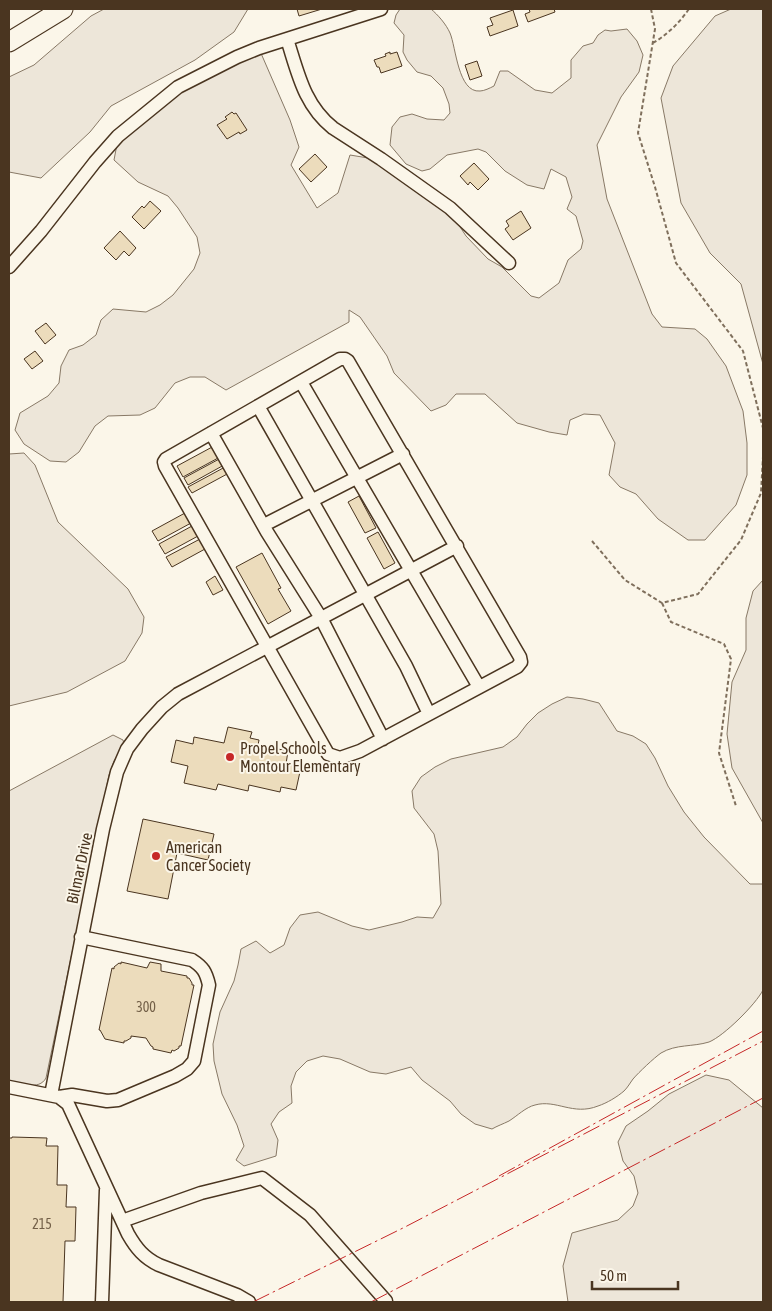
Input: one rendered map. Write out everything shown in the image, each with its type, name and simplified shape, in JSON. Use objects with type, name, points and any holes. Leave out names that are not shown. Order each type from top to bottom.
[{"type":"highway","points":[[9,42],[63,9]]},
{"type":"street","points":[[9,267],[41,231],[118,136],[178,87],[237,57],[381,9]]},
{"type":"street","points":[[287,39],[305,94],[318,115],[333,128],[381,159],[450,208],[509,263]]},
{"type":"street","points":[[340,359],[348,361],[520,657],[517,667],[360,751],[340,758],[328,754],[164,462],[166,459],[301,382],[340,359]]},
{"type":"street","points":[[301,382],[479,687]]},
{"type":"street","points":[[258,406],[406,666],[429,714]]},
{"type":"street","points":[[211,433],[264,526],[321,618],[383,739]]},
{"type":"street","points":[[264,526],[403,454]]},
{"type":"street","name":"Bilmar Drive","points":[[55,1096],[81,937],[106,820],[118,772],[127,749],[142,729],[178,694],[457,546]]},
{"type":"street","points":[[9,1087],[55,1096],[72,1095],[107,1102],[118,1100],[175,1076],[187,1069],[194,1061],[209,985],[207,974],[200,965],[192,960],[81,937]]},
{"type":"street","points":[[55,1096],[68,1104],[122,1221],[134,1245],[141,1254],[159,1266],[238,1295],[249,1302]]},
{"type":"street","points":[[122,1221],[202,1193],[262,1178],[310,1215],[386,1301],[384,1302]]},
{"type":"street","points":[[102,1302],[106,1188]]},
{"type":"path","points":[[651,9],[655,30],[638,133],[676,263],[743,351],[763,428]]},
{"type":"path","points":[[653,43],[660,39],[689,9]]},
{"type":"path","points":[[662,603],[698,594],[741,540],[761,493],[763,457]]},
{"type":"path","points":[[592,541],[625,580],[662,603],[671,622],[724,644],[730,659],[718,753],[736,806]]},
{"type":"shaded area","points":[[104,9],[248,9],[234,32],[195,60],[111,106],[90,132],[41,178],[9,172],[9,77],[34,65],[91,16]]},
{"type":"shaded area","points":[[400,9],[431,9],[436,14],[450,33],[462,77],[473,90],[480,91],[494,86],[500,71],[508,71],[535,90],[552,93],[571,78],[571,60],[583,46],[593,43],[598,35],[605,30],[627,29],[637,41],[643,55],[639,72],[621,97],[597,145],[607,199],[652,314],[662,327],[695,329],[707,339],[726,366],[743,411],[747,443],[747,475],[736,505],[705,540],[688,540],[658,519],[636,494],[620,487],[609,475],[615,443],[600,415],[584,414],[570,420],[567,435],[517,423],[485,394],[456,394],[446,405],[431,411],[394,373],[387,356],[360,317],[349,310],[349,322],[226,390],[205,377],[190,377],[175,383],[155,408],[140,415],[108,416],[95,426],[79,452],[66,462],[50,461],[24,444],[15,430],[20,413],[48,396],[59,383],[61,366],[69,350],[83,345],[96,335],[101,320],[113,309],[146,312],[160,305],[173,295],[194,269],[200,253],[197,237],[168,196],[138,182],[114,160],[118,139],[179,89],[260,51],[290,120],[299,147],[291,165],[317,208],[338,193],[350,155],[380,160],[449,210],[466,236],[488,259],[502,267],[531,296],[539,298],[559,283],[568,260],[581,249],[583,241],[576,216],[567,209],[572,197],[566,177],[551,169],[544,189],[527,185],[505,171],[486,152],[478,149],[447,155],[430,169],[422,171],[406,164],[390,145],[392,127],[400,117],[412,114],[427,119],[444,120],[450,113],[443,88],[431,76],[417,72],[403,52],[404,35],[394,23]]},
{"type":"shaded area","points":[[731,9],[763,9],[763,364],[741,284],[710,253],[681,203],[661,98],[673,66],[715,16]]},
{"type":"shaded area","points":[[24,453],[35,465],[58,522],[128,589],[144,617],[142,633],[125,661],[67,692],[9,706],[9,454]]},
{"type":"shaded area","points":[[763,580],[763,823],[732,768],[727,734],[732,682],[746,650],[746,618],[753,591]]},
{"type":"shaded area","points":[[567,697],[599,703],[617,731],[633,736],[646,744],[684,812],[704,837],[750,884],[763,884],[763,990],[759,996],[739,1019],[715,1039],[703,1044],[673,1048],[661,1053],[633,1079],[624,1091],[608,1102],[589,1109],[550,1104],[535,1105],[492,1129],[475,1124],[461,1114],[450,1101],[422,1080],[411,1067],[386,1074],[370,1072],[340,1059],[323,1056],[307,1061],[296,1072],[291,1086],[292,1103],[279,1112],[271,1124],[278,1140],[276,1156],[244,1166],[236,1160],[244,1146],[237,1125],[222,1094],[214,1061],[213,1044],[220,1012],[234,981],[241,949],[256,941],[270,953],[284,945],[290,928],[300,915],[318,912],[352,926],[369,930],[417,917],[433,918],[441,904],[438,851],[434,834],[414,808],[412,791],[421,777],[451,759],[503,747],[517,737],[538,713]]},
{"type":"shaded area","points":[[113,735],[123,740],[124,744],[114,761],[109,775],[46,1078],[43,1082],[34,1085],[9,1081],[9,791]]},
{"type":"shaded area","points":[[706,1075],[729,1080],[763,1108],[763,1302],[568,1302],[563,1266],[572,1233],[618,1220],[633,1206],[638,1193],[634,1176],[623,1161],[618,1142],[626,1126],[669,1094]]},
{"type":"building","points":[[297,9],[322,9],[299,16]]},
{"type":"building","points":[[529,9],[554,9],[555,12],[528,22],[525,14],[530,12]]},
{"type":"building","points":[[513,10],[518,26],[490,36],[487,27],[493,25],[490,18]]},
{"type":"building","points":[[390,52],[390,54],[397,52],[402,66],[381,73],[374,60],[386,56],[385,54]]},
{"type":"building","points":[[477,61],[482,76],[470,80],[465,65]]},
{"type":"building","points":[[232,112],[236,113],[247,130],[227,139],[217,125],[227,119],[225,117]]},
{"type":"building","points":[[315,154],[327,167],[311,182],[299,169]]},
{"type":"building","points":[[474,163],[489,179],[478,190],[470,182],[468,185],[460,176]]},
{"type":"building","points":[[150,201],[161,211],[144,229],[132,217],[142,206],[144,208]]},
{"type":"building","points":[[521,211],[531,228],[513,240],[505,229],[509,226],[506,221]]},
{"type":"building","points":[[120,231],[136,248],[129,256],[124,251],[116,260],[104,248]]},
{"type":"building","points":[[46,323],[56,335],[45,344],[35,331]]},
{"type":"building","points":[[35,351],[43,361],[32,369],[24,359]]},
{"type":"building","points":[[214,446],[220,457],[183,477],[177,466]]},
{"type":"building","points":[[221,458],[224,465],[188,485],[184,478]]},
{"type":"building","points":[[225,467],[229,473],[192,493],[188,487]]},
{"type":"building","points":[[359,496],[376,528],[365,533],[348,502]]},
{"type":"building","points":[[185,513],[191,523],[158,541],[152,531]]},
{"type":"building","points":[[192,526],[198,536],[165,554],[159,544]]},
{"type":"building","points":[[378,532],[395,563],[384,569],[367,538]]},
{"type":"building","points":[[200,539],[205,549],[172,567],[166,557]]},
{"type":"building","points":[[262,553],[281,588],[278,589],[291,611],[268,624],[236,567]]},
{"type":"building","points":[[215,576],[223,590],[213,595],[206,582]]},
{"type":"building","name":"Propel Schools Montour Elementary","points":[[228,727],[252,732],[250,738],[259,740],[258,745],[288,751],[286,764],[301,767],[296,790],[281,787],[280,792],[249,785],[248,791],[218,784],[216,790],[184,783],[188,766],[171,762],[176,740],[193,744],[194,737],[224,743]]},
{"type":"building","name":"American Cancer Society","points":[[143,819],[214,834],[208,860],[177,853],[168,899],[127,891]]},
{"type":"building","points":[[121,962],[147,968],[150,962],[161,964],[161,971],[187,976],[192,985],[194,985],[181,1046],[174,1051],[172,1050],[171,1053],[153,1049],[146,1038],[131,1036],[124,1043],[105,1039],[99,1030],[112,968],[114,969]]},
{"type":"building","points":[[9,1138],[47,1138],[46,1146],[58,1146],[57,1185],[67,1185],[66,1207],[76,1207],[75,1241],[65,1241],[63,1302],[9,1302]]},
{"type":"power","points":[[499,1176],[763,1031]]},
{"type":"power","points":[[253,1302],[405,1227],[763,1041]]},
{"type":"power","points":[[371,1302],[763,1098]]},
{"type":"place","name":"Propel Schools Montour Elementary","points":[[230,757]]},
{"type":"place","name":"American Cancer Society","points":[[156,856]]}]
